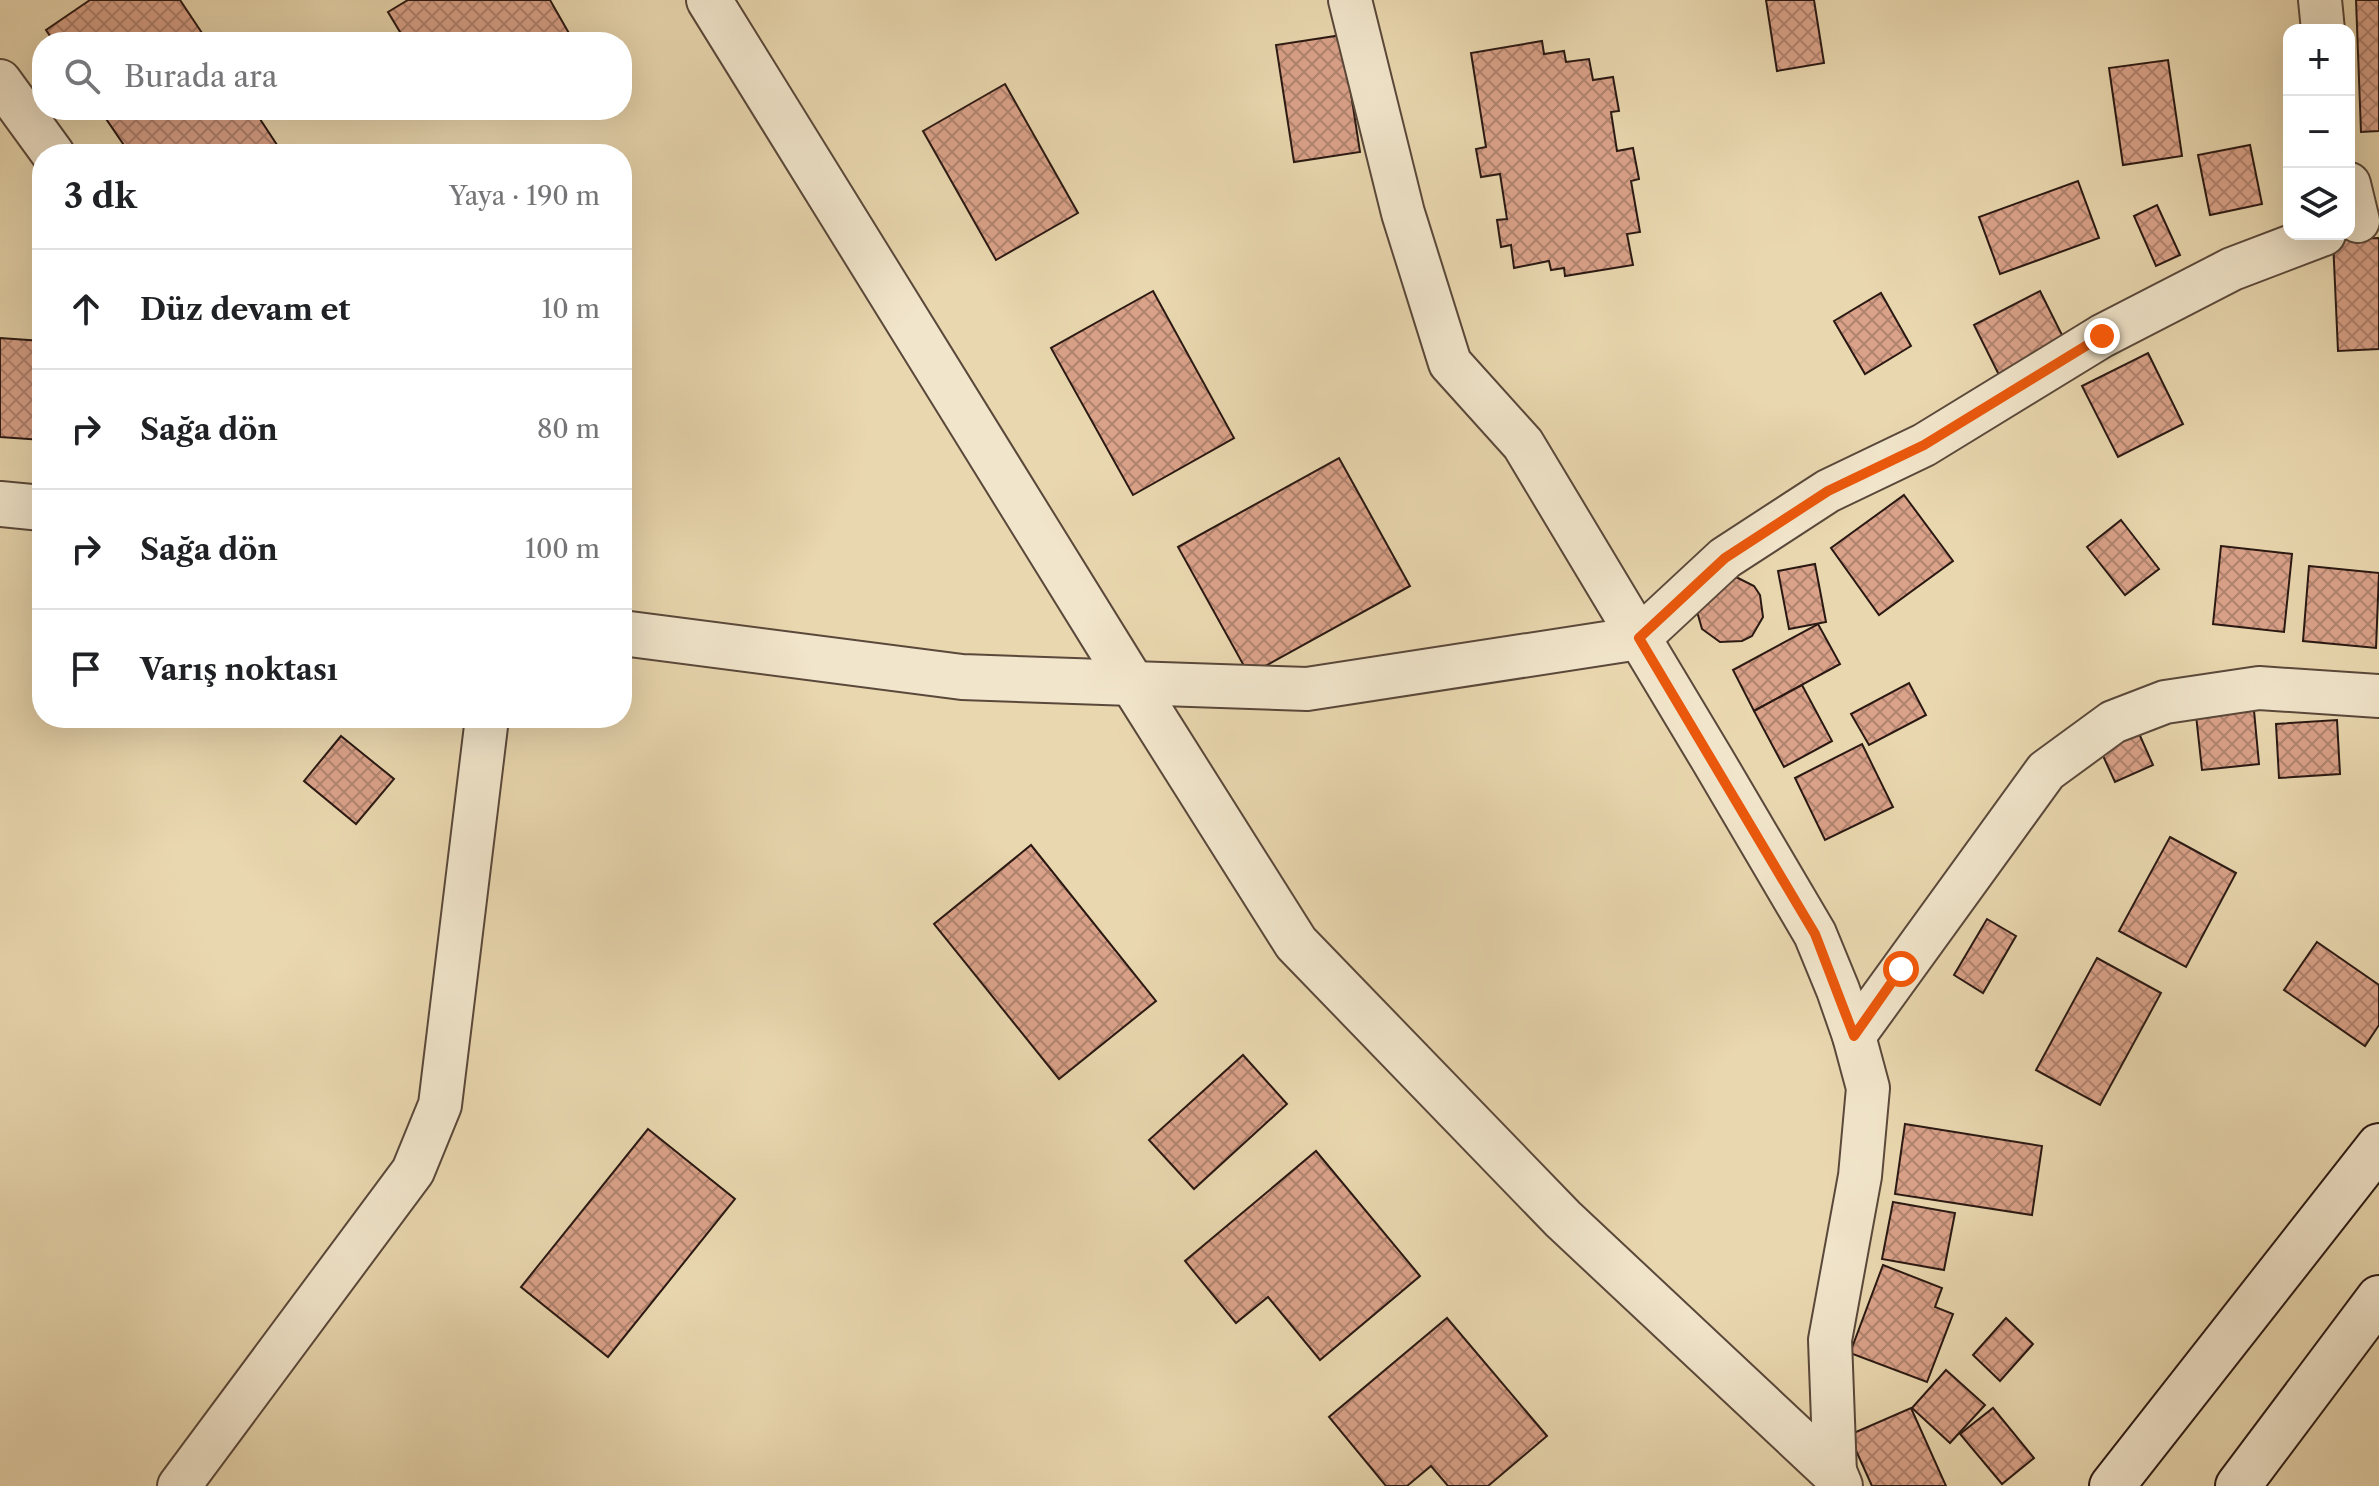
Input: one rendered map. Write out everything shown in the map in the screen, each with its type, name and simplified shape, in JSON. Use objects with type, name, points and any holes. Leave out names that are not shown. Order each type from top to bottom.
[{"type":"street","points":[[1350,0],[1403,213],[1450,363],[1523,444],[1815,934],[1854,1036],[1868,1088],[1860,1176],[1830,1340],[1838,1480]]},
{"type":"street","points":[[2320,0],[2322,24]]},
{"type":"street","points":[[723,9],[1132,683],[1296,943],[1563,1219],[1838,1480]]},
{"type":"street","points":[[0,81],[46,144]]},
{"type":"street","points":[[632,634],[962,677],[1307,689],[1639,638],[1725,558],[1828,491],[1924,445],[2102,336],[2232,269],[2296,240]]},
{"type":"street","points":[[0,504],[32,507]]},
{"type":"street","points":[[1854,1036],[2046,771],[2113,722],[2165,702],[2259,688],[2379,696]]},
{"type":"street","points":[[179,1486],[413,1171],[440,1105],[486,728]]},
{"type":"street","points":[[2112,1486],[2379,1146]]},
{"type":"street","points":[[2238,1486],[2379,1298]]},
{"type":"building","points":[[90,0],[180,0],[201,32],[47,32]]},
{"type":"building","points":[[408,0],[550,0],[568,32],[400,32],[388,12]]},
{"type":"building","points":[[1766,0],[1814,0],[1824,63],[1777,71]]},
{"type":"building","points":[[2356,0],[2379,0],[2379,131],[2361,132]]},
{"type":"building","points":[[1342,35],[1360,152],[1294,162],[1276,45]]},
{"type":"building","points":[[1542,41],[1544,54],[1564,51],[1566,62],[1589,59],[1593,80],[1613,77],[1619,111],[1611,112],[1617,151],[1633,148],[1639,179],[1631,181],[1640,232],[1627,234],[1633,265],[1565,276],[1564,268],[1551,270],[1549,261],[1514,268],[1511,245],[1501,247],[1497,220],[1507,219],[1500,174],[1481,177],[1476,149],[1486,147],[1471,53]]},
{"type":"building","points":[[2168,60],[2182,156],[2123,165],[2109,68]]},
{"type":"building","points":[[1005,84],[1078,213],[996,260],[923,131]]},
{"type":"building","points":[[107,120],[261,120],[276,144],[123,144]]},
{"type":"building","points":[[2250,145],[2262,204],[2210,215],[2198,155]]},
{"type":"building","points":[[2078,181],[2099,238],[2000,274],[1979,217]]},
{"type":"building","points":[[2157,205],[2180,255],[2156,266],[2134,216]]},
{"type":"building","points":[[2379,238],[2379,349],[2338,351],[2333,240]]},
{"type":"building","points":[[1153,291],[1234,438],[1133,495],[1051,348]]},
{"type":"building","points":[[2040,291],[2065,341],[1999,375],[1974,325]]},
{"type":"building","points":[[1881,293],[1911,346],[1865,374],[1834,321]]},
{"type":"building","points":[[0,338],[32,340],[32,439],[0,437]]},
{"type":"building","points":[[2148,353],[2183,424],[2118,457],[2082,386]]},
{"type":"building","points":[[1339,458],[1410,586],[1249,675],[1178,547]]},
{"type":"building","points":[[1904,495],[1953,561],[1879,615],[1831,548]]},
{"type":"building","points":[[2121,520],[2159,569],[2125,595],[2087,547]]},
{"type":"building","points":[[2221,546],[2292,554],[2284,632],[2213,624]]},
{"type":"building","points":[[1815,564],[1826,622],[1789,629],[1778,571]]},
{"type":"building","points":[[2309,566],[2379,573],[2376,648],[2303,641]]},
{"type":"building","points":[[1734,576],[1754,586],[1760,595],[1763,617],[1752,636],[1742,641],[1720,642],[1702,629],[1696,608]]},
{"type":"building","points":[[1818,624],[1840,664],[1754,711],[1733,670]]},
{"type":"building","points":[[1909,683],[1926,715],[1869,745],[1851,714]]},
{"type":"building","points":[[1802,685],[1832,741],[1784,767],[1754,711]]},
{"type":"building","points":[[2253,700],[2259,764],[2202,770],[2195,706]]},
{"type":"building","points":[[2337,720],[2340,774],[2279,778],[2276,724]]},
{"type":"building","points":[[2137,729],[2153,765],[2115,782],[2099,747]]},
{"type":"building","points":[[341,736],[394,779],[356,824],[304,781]]},
{"type":"building","points":[[1862,744],[1893,807],[1825,840],[1795,778]]},
{"type":"building","points":[[2170,837],[2236,873],[2186,967],[2119,931]]},
{"type":"building","points":[[1031,845],[1156,1001],[1059,1079],[934,924]]},
{"type":"building","points":[[1987,919],[2016,936],[1983,993],[1954,975]]},
{"type":"building","points":[[2317,942],[2379,985],[2379,1025],[2365,1046],[2284,990]]},
{"type":"building","points":[[2097,958],[2161,993],[2100,1105],[2036,1070]]},
{"type":"building","points":[[1243,1055],[1287,1104],[1194,1189],[1149,1140]]},
{"type":"building","points":[[1905,1124],[2042,1146],[2032,1215],[1895,1194]]},
{"type":"building","points":[[648,1129],[735,1199],[608,1357],[521,1287]]},
{"type":"building","points":[[1316,1151],[1420,1276],[1320,1360],[1268,1297],[1236,1323],[1185,1261]]},
{"type":"building","points":[[1893,1202],[1955,1213],[1944,1270],[1882,1259]]},
{"type":"building","points":[[1883,1265],[1942,1288],[1935,1307],[1953,1314],[1927,1382],[1850,1353]]},
{"type":"building","points":[[1447,1318],[1547,1436],[1488,1486],[1448,1486],[1431,1466],[1407,1486],[1386,1486],[1329,1417]]},
{"type":"building","points":[[2006,1318],[2033,1344],[2000,1381],[1973,1355]]},
{"type":"building","points":[[1946,1370],[1985,1405],[1950,1443],[1912,1408]]},
{"type":"building","points":[[1911,1408],[1946,1486],[1872,1486],[1849,1435]]},
{"type":"building","points":[[1993,1408],[2034,1458],[2002,1484],[1960,1434]]},
{"type":"route","points":[[1901,969],[1854,1036],[1815,934],[1639,638],[1725,558],[1828,491],[1924,445],[2102,336]]}]
